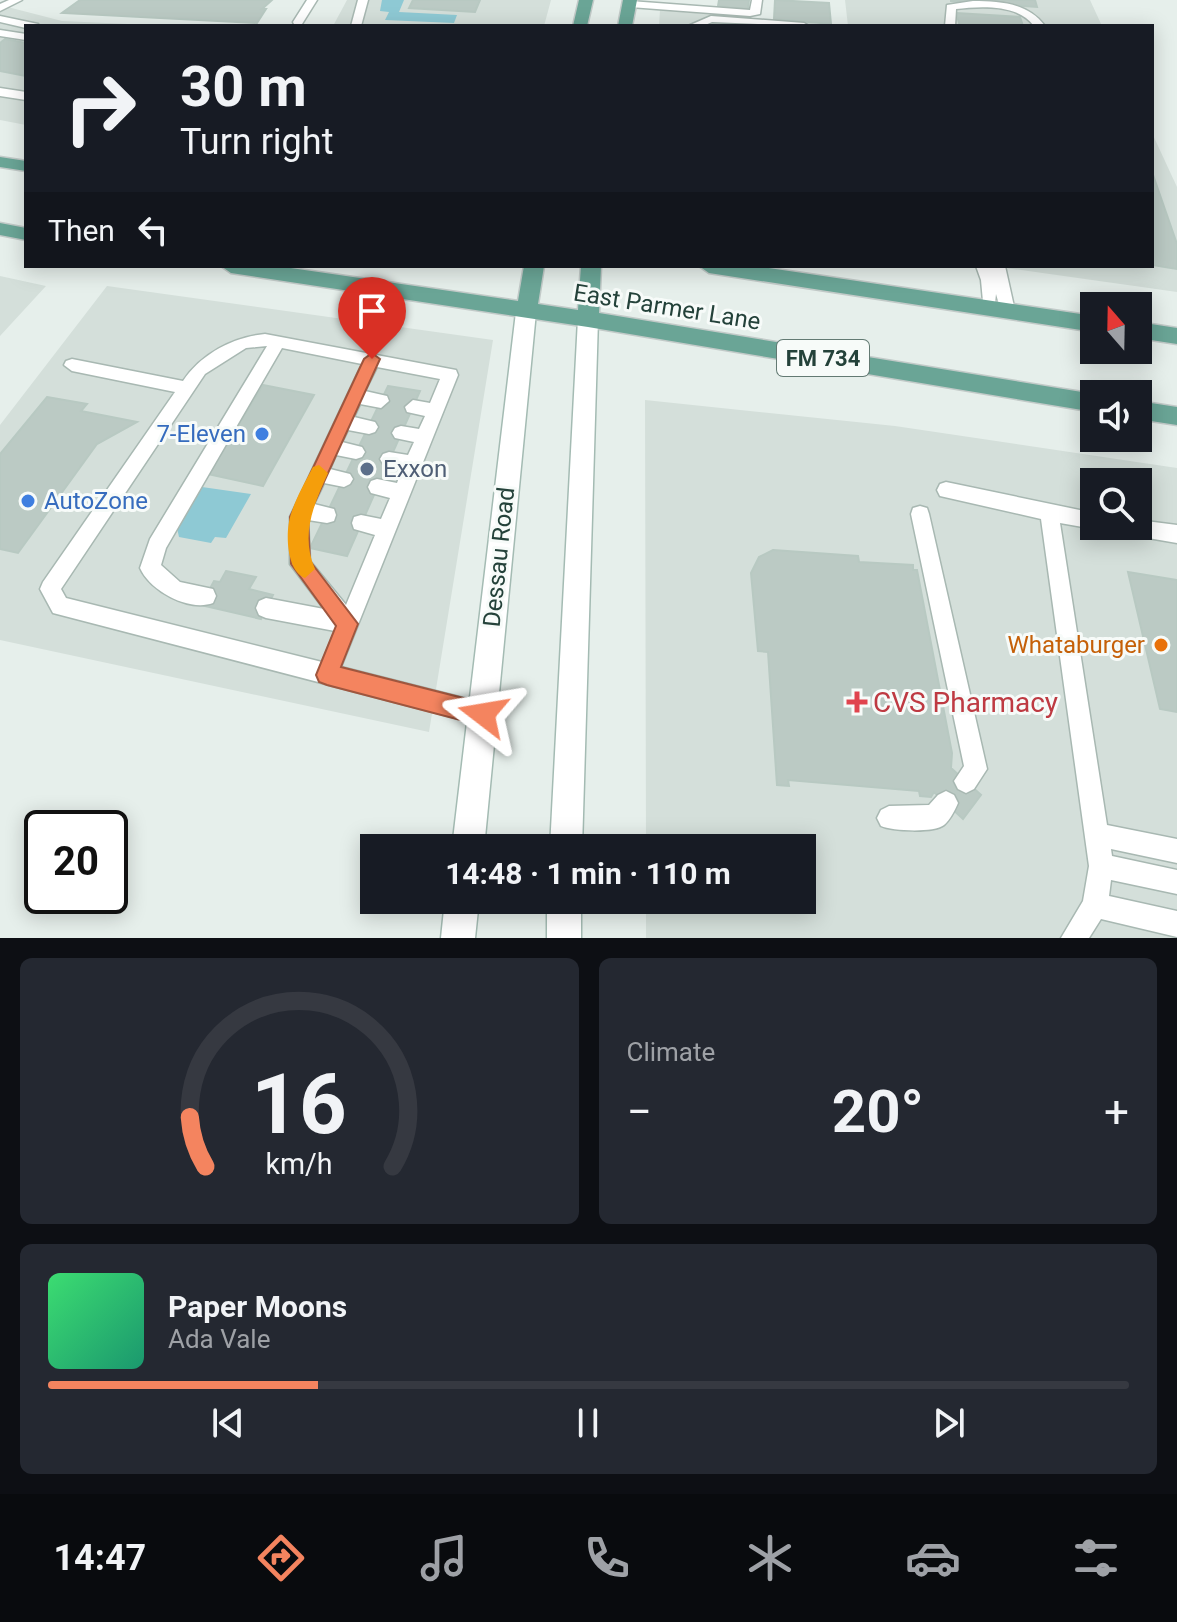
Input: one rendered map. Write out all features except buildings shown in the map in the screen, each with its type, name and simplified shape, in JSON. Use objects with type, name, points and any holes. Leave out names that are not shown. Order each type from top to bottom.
[{"type":"main road","points":[[580,24],[586,0]]},
{"type":"main road","points":[[625,24],[630,2]]},
{"type":"main road","points":[[0,229],[24,234]]},
{"type":"main road","name":"East Parmer Lane","points":[[244,268],[588,319],[1080,401]]},
{"type":"main road","name":"Dessau Road","points":[[470,834],[526,312],[534,268]]},
{"type":"main road","points":[[567,834],[591,268]]},
{"type":"main road","name":"East Parmer Lane","points":[[722,268],[1080,322]]},
{"type":"main road","points":[[1152,332],[1177,336]]},
{"type":"main road","points":[[1152,412],[1177,416]]},
{"type":"main road","points":[[458,938],[461,914]]},
{"type":"main road","points":[[564,914],[564,938]]},
{"type":"lane","points":[[0,8],[17,0]]},
{"type":"lane","points":[[298,22],[312,0]]},
{"type":"lane","points":[[357,24],[363,0]]},
{"type":"lane","points":[[630,2],[750,13],[756,12],[757,0]]},
{"type":"lane","points":[[950,24],[951,7],[961,5],[1023,10],[1039,24]]},
{"type":"lane","points":[[0,19],[24,24]]},
{"type":"lane","points":[[698,24],[711,19],[777,24]]},
{"type":"lane","points":[[0,33],[24,37]]},
{"type":"lane","points":[[0,92],[24,96]]},
{"type":"lane","points":[[984,268],[998,309]]},
{"type":"lane","points":[[998,268],[998,309]]},
{"type":"lane","points":[[327,675],[450,375],[278,342],[243,342],[199,370],[186,388],[50,589],[60,606],[327,675],[483,714]]},
{"type":"lane","points":[[206,596],[175,590],[150,568],[157,545],[278,342]]},
{"type":"lane","points":[[348,624],[300,564],[301,510],[372,359]]},
{"type":"lane","points":[[72,365],[186,388]]},
{"type":"lane","points":[[355,396],[381,401]]},
{"type":"lane","points":[[413,407],[435,411]]},
{"type":"lane","points":[[342,422],[369,427]]},
{"type":"lane","points":[[401,433],[424,437]]},
{"type":"lane","points":[[331,447],[356,452]]},
{"type":"lane","points":[[389,459],[413,464]]},
{"type":"lane","points":[[319,474],[344,479]]},
{"type":"lane","points":[[377,487],[402,492]]},
{"type":"lane","points":[[946,490],[1080,519]]},
{"type":"lane","points":[[301,510],[327,515]]},
{"type":"lane","points":[[1049,513],[1099,835],[1101,866],[1095,905],[1074,938]]},
{"type":"lane","points":[[920,514],[976,769],[966,781]]},
{"type":"lane","points":[[361,523],[387,529]]},
{"type":"lane","points":[[1152,530],[1177,534]]},
{"type":"lane","points":[[266,608],[348,624]]},
{"type":"lane","points":[[889,818],[935,817],[946,803]]},
{"type":"lane","points":[[1099,835],[1177,851]]},
{"type":"lane","points":[[1101,866],[1177,882]]},
{"type":"lane","points":[[1095,905],[1177,924]]},
{"type":"shaded area","points":[[347,0],[551,0],[545,24],[334,24]]},
{"type":"shaded area","points":[[845,0],[1090,0],[1101,24],[848,24]]},
{"type":"shaded area","points":[[0,5],[62,21],[128,24],[24,24],[24,125],[0,120]]},
{"type":"shaded area","points":[[660,10],[824,24],[659,24]]},
{"type":"shaded area","points":[[1154,137],[1177,187],[1177,292],[1006,268],[1154,268]]},
{"type":"shaded area","points":[[0,276],[46,286],[0,336]]},
{"type":"shaded area","points":[[107,286],[493,340],[429,732],[0,640],[0,425]]},
{"type":"shaded area","points":[[645,400],[895,426],[1177,468],[1177,938],[646,938],[646,914],[816,914],[816,834],[646,834]]},
{"type":"water","points":[[382,0],[404,0],[399,12],[457,15],[454,23],[385,20],[389,12],[380,11]]},
{"type":"water","points":[[202,487],[251,494],[226,538],[215,537],[211,543],[179,537],[177,528]]},
{"type":"slow traffic","points":[[305,569],[300,564],[299,517],[319,473]]},
{"type":"place","name":"7-Eleven","points":[[262,434]]},
{"type":"place","name":"Exxon","points":[[367,469]]},
{"type":"place","name":"AutoZone","points":[[28,501]]},
{"type":"place","name":"Whataburger","points":[[1161,645]]},
{"type":"place","name":"CVS Pharmacy","points":[[857,702]]},
{"type":"route","points":[[372,359],[299,517],[300,564],[348,624],[327,675],[483,714]]}]
